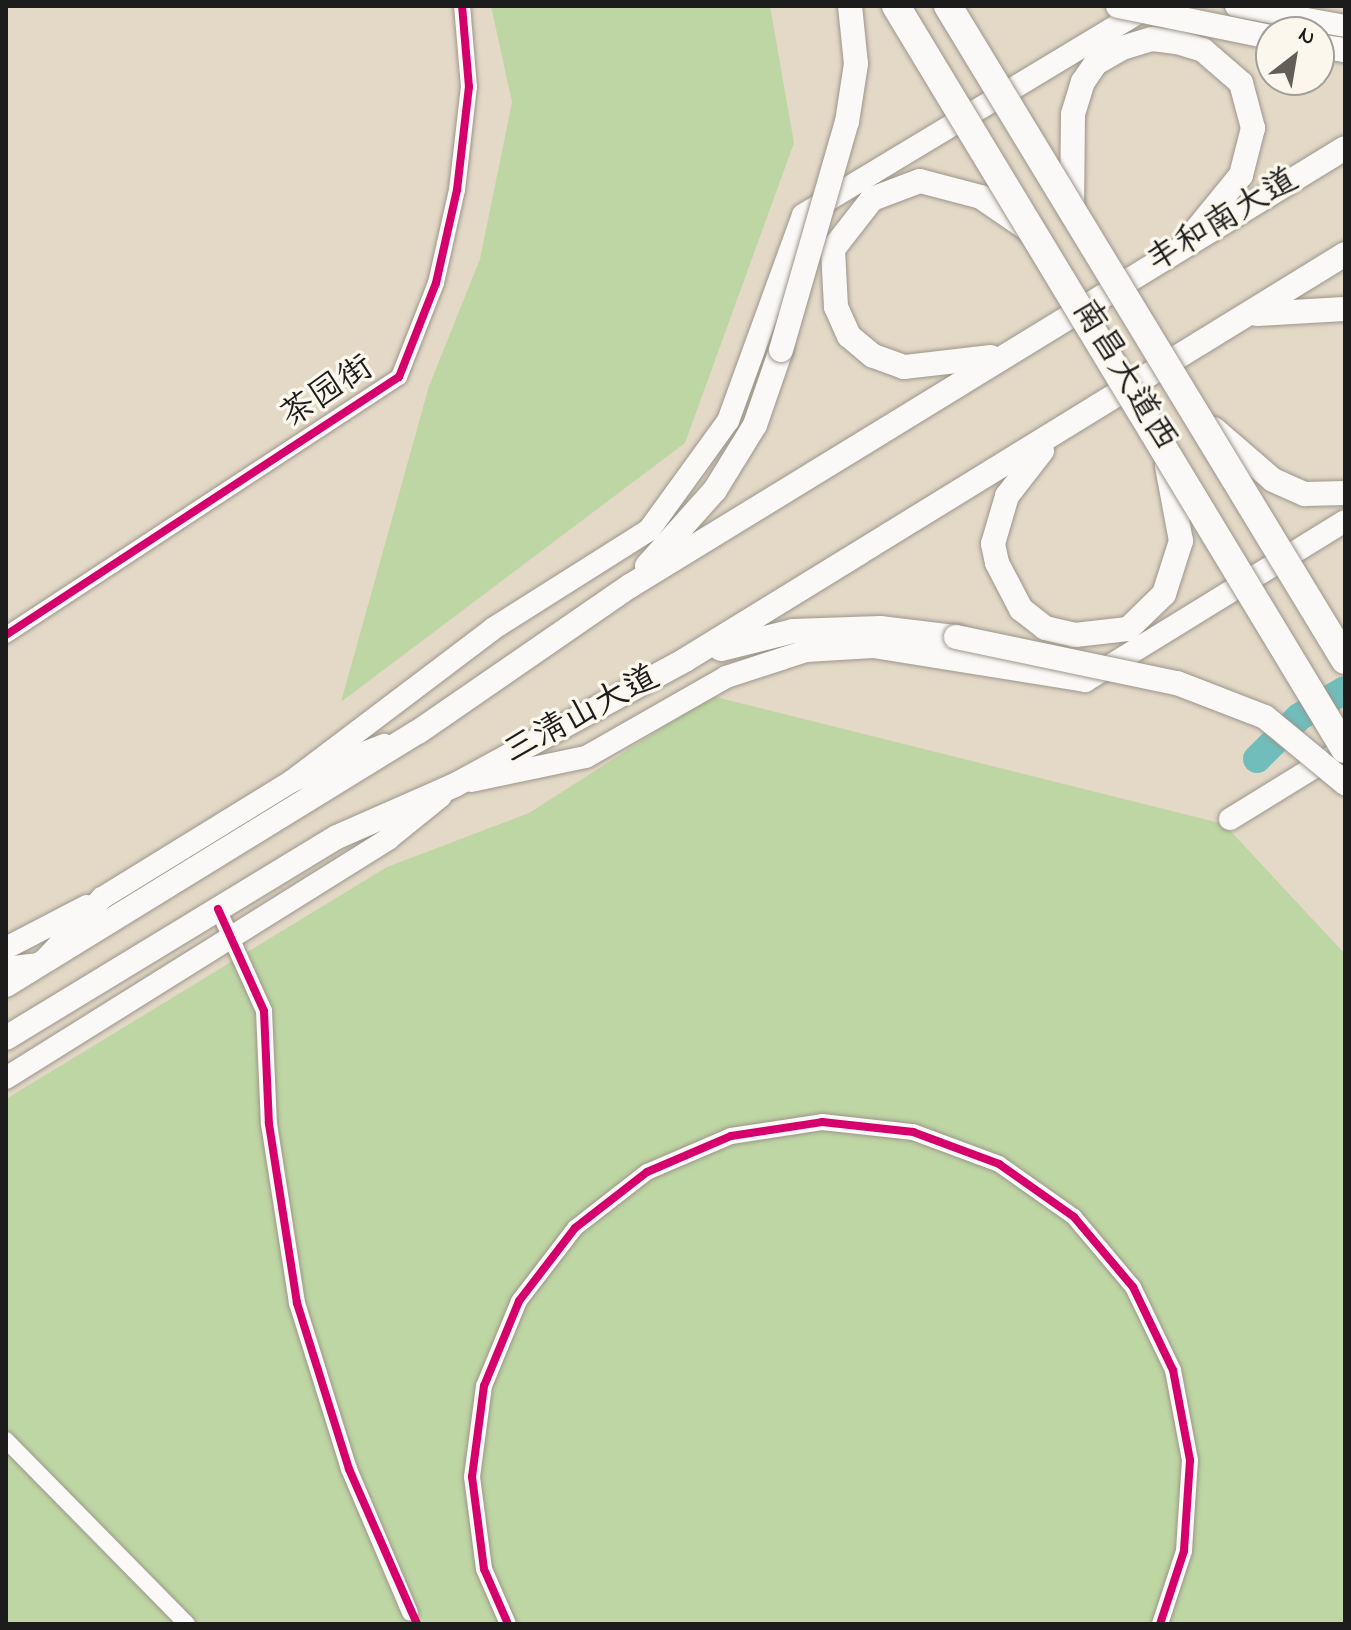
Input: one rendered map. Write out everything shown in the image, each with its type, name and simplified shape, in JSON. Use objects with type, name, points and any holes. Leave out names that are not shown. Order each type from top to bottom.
[{"type":"highway","name":"南昌大道西","points":[[896,6],[1345,748]]},
{"type":"highway","name":"南昌大道西","points":[[948,6],[1345,660]]},
{"type":"main road","points":[[630,586],[715,490],[755,425],[781,350],[847,122],[856,64],[850,6]]},
{"type":"main road","points":[[1118,6],[1255,34]]},
{"type":"main road","points":[[6,948],[102,898],[292,781],[494,628],[649,530],[728,421],[803,215],[1149,6]]},
{"type":"main road","points":[[1236,6],[1345,26]]},
{"type":"main road","points":[[1072,210],[1073,114],[1096,63],[1152,39],[1203,50],[1241,83],[1253,128],[1241,175],[1179,249]]},
{"type":"main road","name":"丰和南大道","points":[[1101,297],[1345,148]]},
{"type":"main road","points":[[1009,354],[904,367],[849,336],[830,276],[833,249],[872,199],[920,181],[952,185],[1037,235]]},
{"type":"main road","points":[[1251,314],[1345,254]]},
{"type":"main road","name":"三清山大道","points":[[6,985],[418,732],[630,586],[1101,297]]},
{"type":"main road","points":[[1251,314],[1345,309]]},
{"type":"main road","name":"三清山大道","points":[[6,1038],[337,837],[455,785],[685,660],[1251,314]]},
{"type":"main road","points":[[1186,397],[1234,452],[1273,480],[1305,494],[1345,493]]},
{"type":"main road","points":[[1066,427],[1020,473],[997,522],[997,563],[1021,609],[1045,628],[1104,637],[1147,616],[1164,594],[1181,541],[1156,432]]},
{"type":"main road","points":[[6,1078],[388,839],[455,785],[586,757],[726,677],[806,651],[873,647],[1085,681],[1345,521]]},
{"type":"main road","points":[[685,660],[793,631],[880,628],[956,637],[1177,683],[1265,717],[1345,783]]},
{"type":"main road","points":[[292,781],[418,732]]},
{"type":"main road","points":[[1230,819],[1345,748]]},
{"type":"main road","points":[[6,968],[41,964],[102,898]]},
{"type":"street","name":"茶园街","points":[[6,635],[399,377],[436,283],[457,190],[469,87],[462,6]]},
{"type":"street","points":[[218,909],[235,936],[264,1011],[269,1124],[297,1303],[349,1469],[410,1613]]},
{"type":"street","points":[[508,1624],[484,1569],[472,1477],[484,1386],[519,1301],[575,1228],[647,1172],[731,1136],[822,1122],[913,1132],[999,1164],[1074,1217],[1133,1287],[1173,1370],[1190,1460],[1184,1551],[1160,1624]]},
{"type":"street","points":[[6,1440],[187,1624]]},
{"type":"green space","points":[[491,6],[770,6],[794,143],[685,443],[341,702],[429,386],[480,259],[512,102]]},
{"type":"green space","points":[[712,696],[1224,824],[1345,954],[1345,1624],[6,1624],[6,1099],[387,867],[529,813]]},
{"type":"waterway","points":[[1257,759],[1299,717],[1345,690]]},
{"type":"cycle path","points":[[6,635],[399,377],[436,283],[457,190],[469,87],[462,6]]},
{"type":"cycle path","points":[[218,909],[264,1011],[269,1124],[297,1303],[349,1469],[417,1624]]},
{"type":"cycle path","points":[[508,1624],[484,1569],[472,1477],[484,1386],[519,1301],[575,1228],[647,1172],[731,1136],[822,1122],[913,1132],[999,1164],[1074,1217],[1133,1287],[1173,1370],[1190,1460],[1184,1551],[1160,1624]]}]
